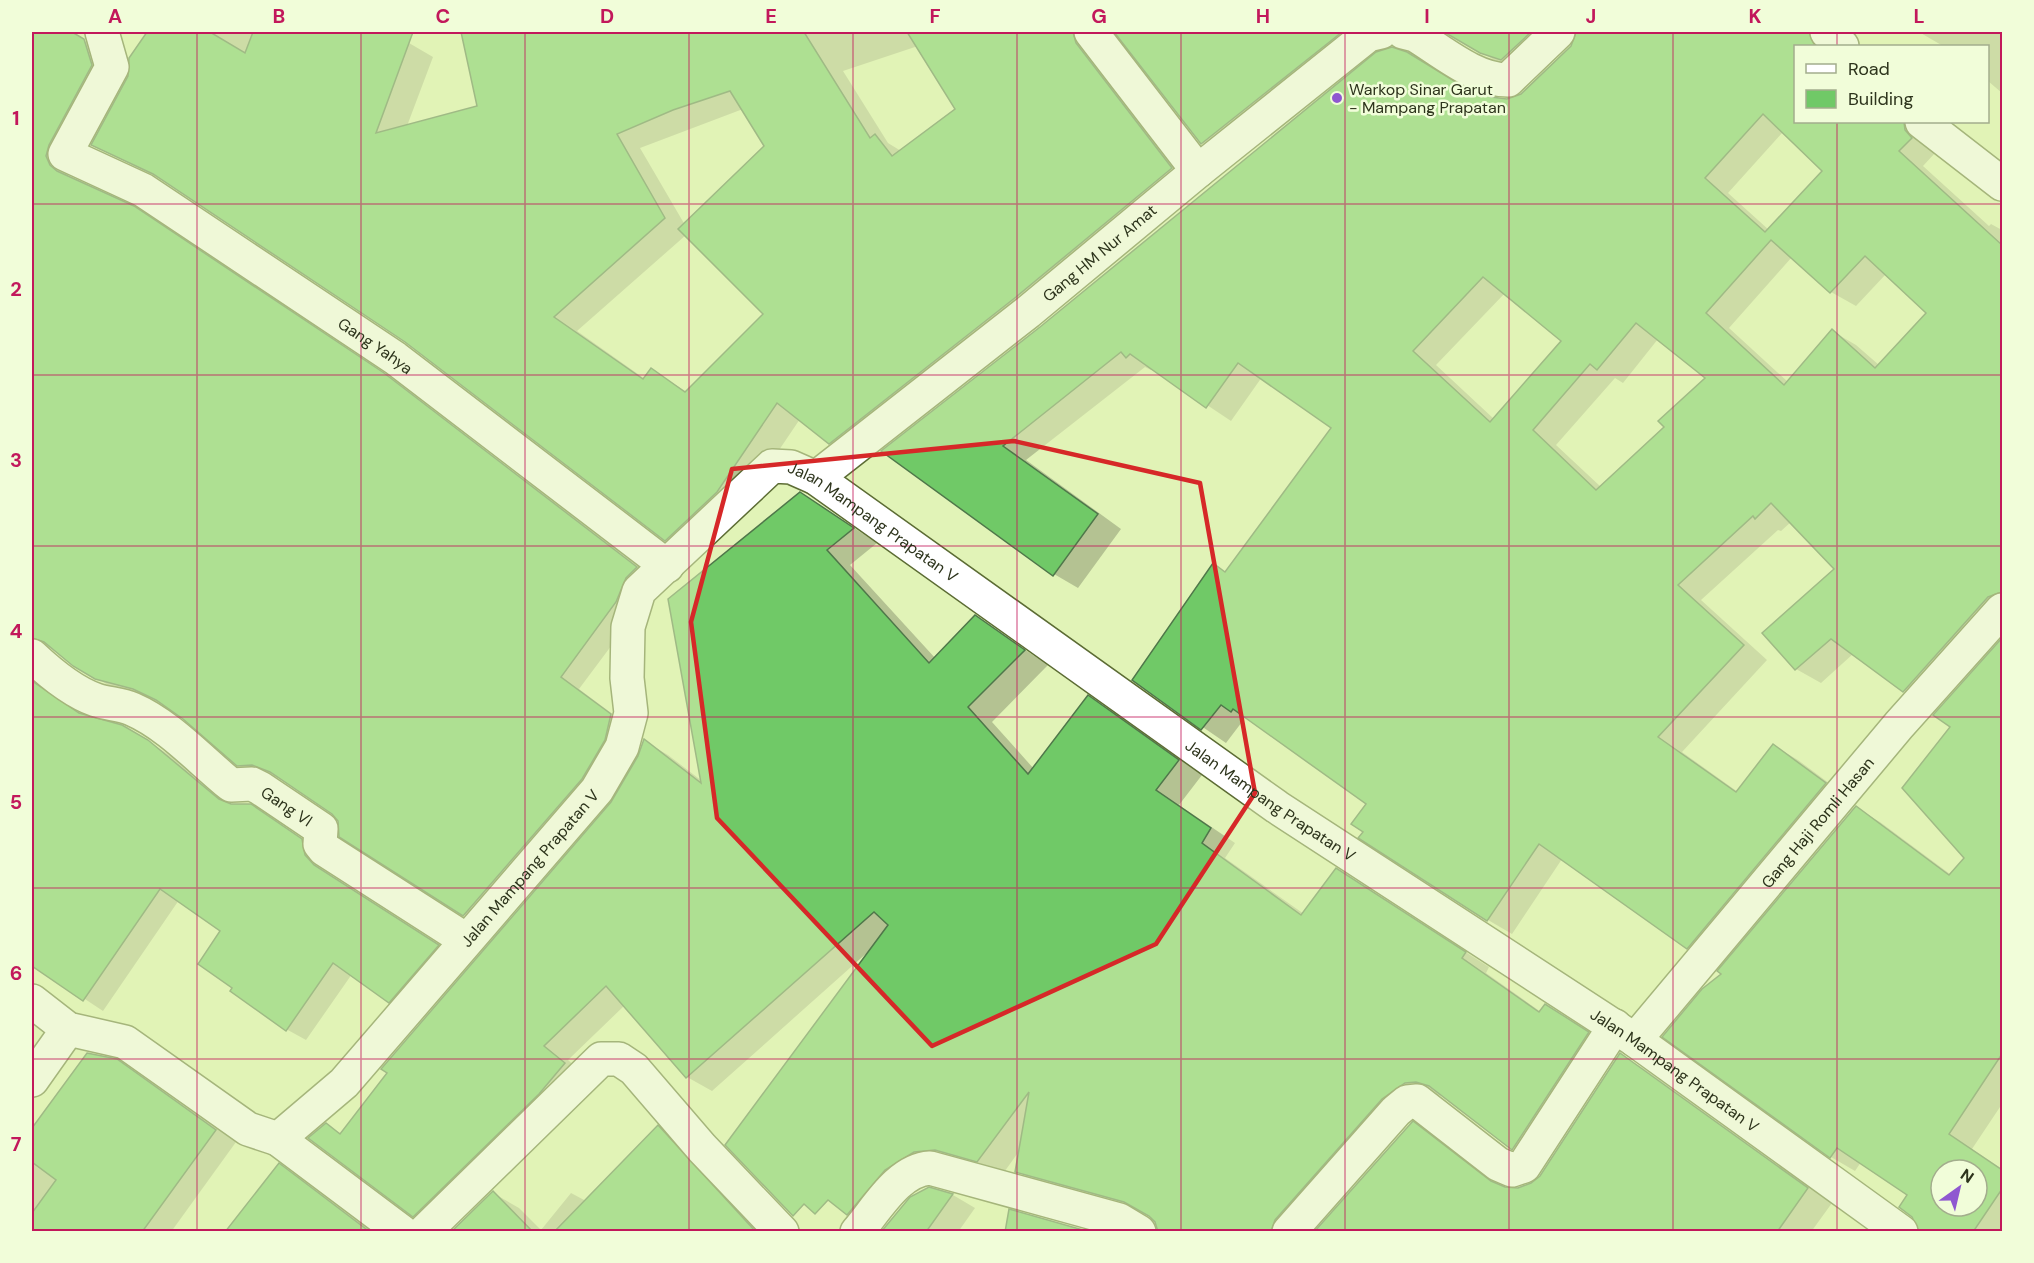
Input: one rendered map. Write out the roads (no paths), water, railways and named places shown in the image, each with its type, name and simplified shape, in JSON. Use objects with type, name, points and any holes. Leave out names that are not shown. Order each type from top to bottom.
[{"type":"street","name":"Gang Yahya","points":[[102,32],[112,67],[65,154],[143,190],[395,358],[667,566]]},
{"type":"street","points":[[1091,32],[1198,171]]},
{"type":"street","name":"Gang HM Nur Amat","points":[[816,478],[1028,312],[1198,171],[1368,35],[1382,32]]},
{"type":"street","points":[[1403,32],[1415,35],[1494,80],[1508,80],[1558,32]]},
{"type":"street","points":[[1827,32],[1841,45]]},
{"type":"street","points":[[1923,123],[2002,184]]},
{"type":"street","name":"Jalan Mampang Prapatan V","points":[[278,1139],[344,1083],[597,790],[622,747],[631,713],[627,678],[628,627],[639,591],[772,466],[791,467],[816,478],[1277,807],[1625,1033],[1901,1232]]},
{"type":"street","name":"Gang Haji Romli Hasan","points":[[1288,1232],[1396,1111],[1407,1102],[1417,1101],[1498,1164],[1512,1170],[1524,1166],[1625,1033],[2002,610]]},
{"type":"street","name":"Gang VI","points":[[32,656],[45,668],[87,695],[132,709],[152,721],[231,785],[252,784],[260,788],[321,830],[320,844],[324,849],[466,940]]},
{"type":"street","points":[[32,1001],[68,1029],[125,1042],[248,1129],[278,1139],[402,1232]]},
{"type":"street","points":[[32,1080],[68,1029]]},
{"type":"street","points":[[424,1232],[601,1059],[619,1059],[634,1069],[702,1148],[782,1232]]},
{"type":"street","points":[[857,1232],[904,1177],[918,1169],[930,1168],[1119,1220],[1139,1232]]},
{"type":"place","name":"Warkop Sinar Garut - Mampang Prapatan","points":[[1337,98]]}]
